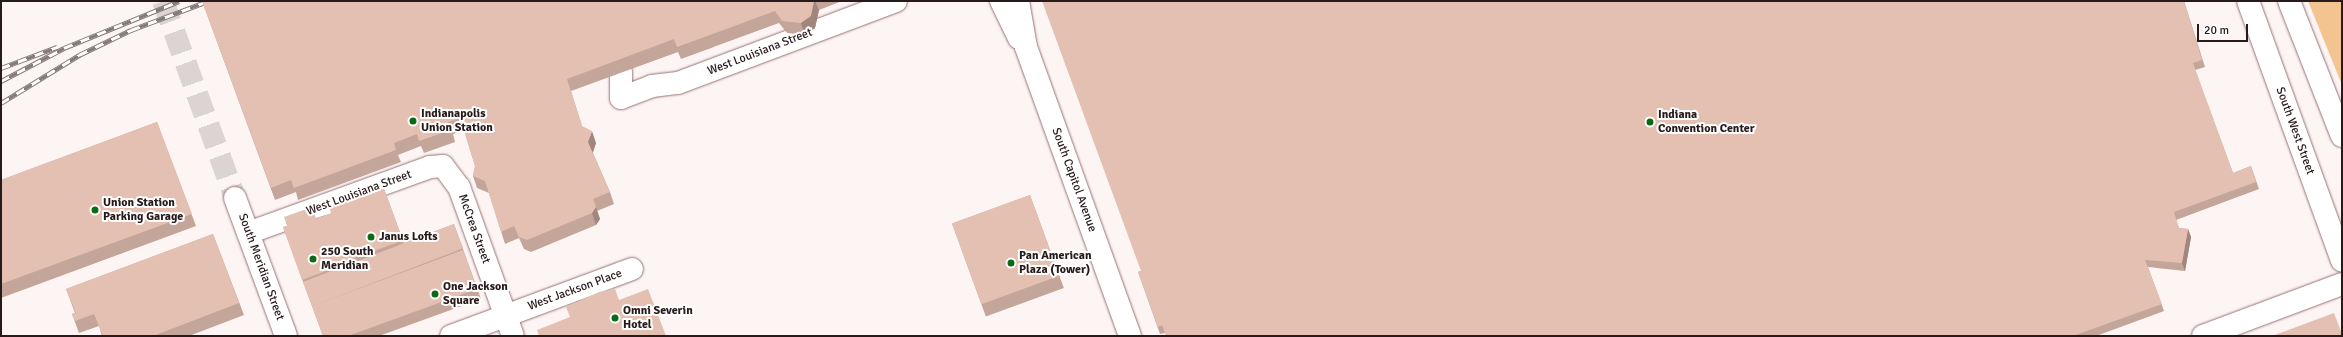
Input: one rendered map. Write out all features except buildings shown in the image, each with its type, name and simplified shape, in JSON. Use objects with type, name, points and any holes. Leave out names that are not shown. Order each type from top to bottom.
[{"type":"main road","name":"West Louisiana Street","points":[[621,72],[621,98],[652,86],[678,83],[896,1]]},
{"type":"main road","name":"South Capitol Avenue","points":[[1000,1],[1010,26],[1026,47]]},
{"type":"main road","name":"South Capitol Avenue","points":[[1018,1],[1026,47],[1130,336]]},
{"type":"main road","name":"South West Street","points":[[2248,1],[2342,261]]},
{"type":"main road","points":[[2289,1],[2342,136]]},
{"type":"main road","name":"West Louisiana Street","points":[[248,233],[430,167],[448,168]]},
{"type":"main road","name":"McCrea Street","points":[[448,168],[459,187],[512,336]]},
{"type":"main road","name":"South Meridian Street","points":[[235,198],[286,336]]},
{"type":"main road","name":"West Jackson Place","points":[[450,336],[632,269]]},
{"type":"main road","points":[[2203,336],[2342,284]]},
{"type":"shaded area","points":[[2308,1],[2342,1],[2342,85]]},
{"type":"tunnel","points":[[163,1],[235,198]]},
{"type":"railway","points":[[1,81],[64,48],[179,1]]},
{"type":"railway","points":[[1,103],[79,55],[131,30],[203,3]]},
{"type":"railway","points":[[1,68],[57,47]]},
{"type":"place","name":"Indianapolis Union Station","points":[[413,121]]},
{"type":"place","name":"Indiana Convention Center","points":[[1650,122]]},
{"type":"place","name":"Union Station Parking Garage","points":[[95,210]]},
{"type":"place","name":"Janus Lofts","points":[[371,237]]},
{"type":"place","name":"250 South Meridian","points":[[313,259]]},
{"type":"place","name":"Pan American Plaza (Tower)","points":[[1011,263]]},
{"type":"place","name":"One Jackson Square","points":[[435,294]]},
{"type":"place","name":"Omni Severin Hotel","points":[[615,318]]}]
